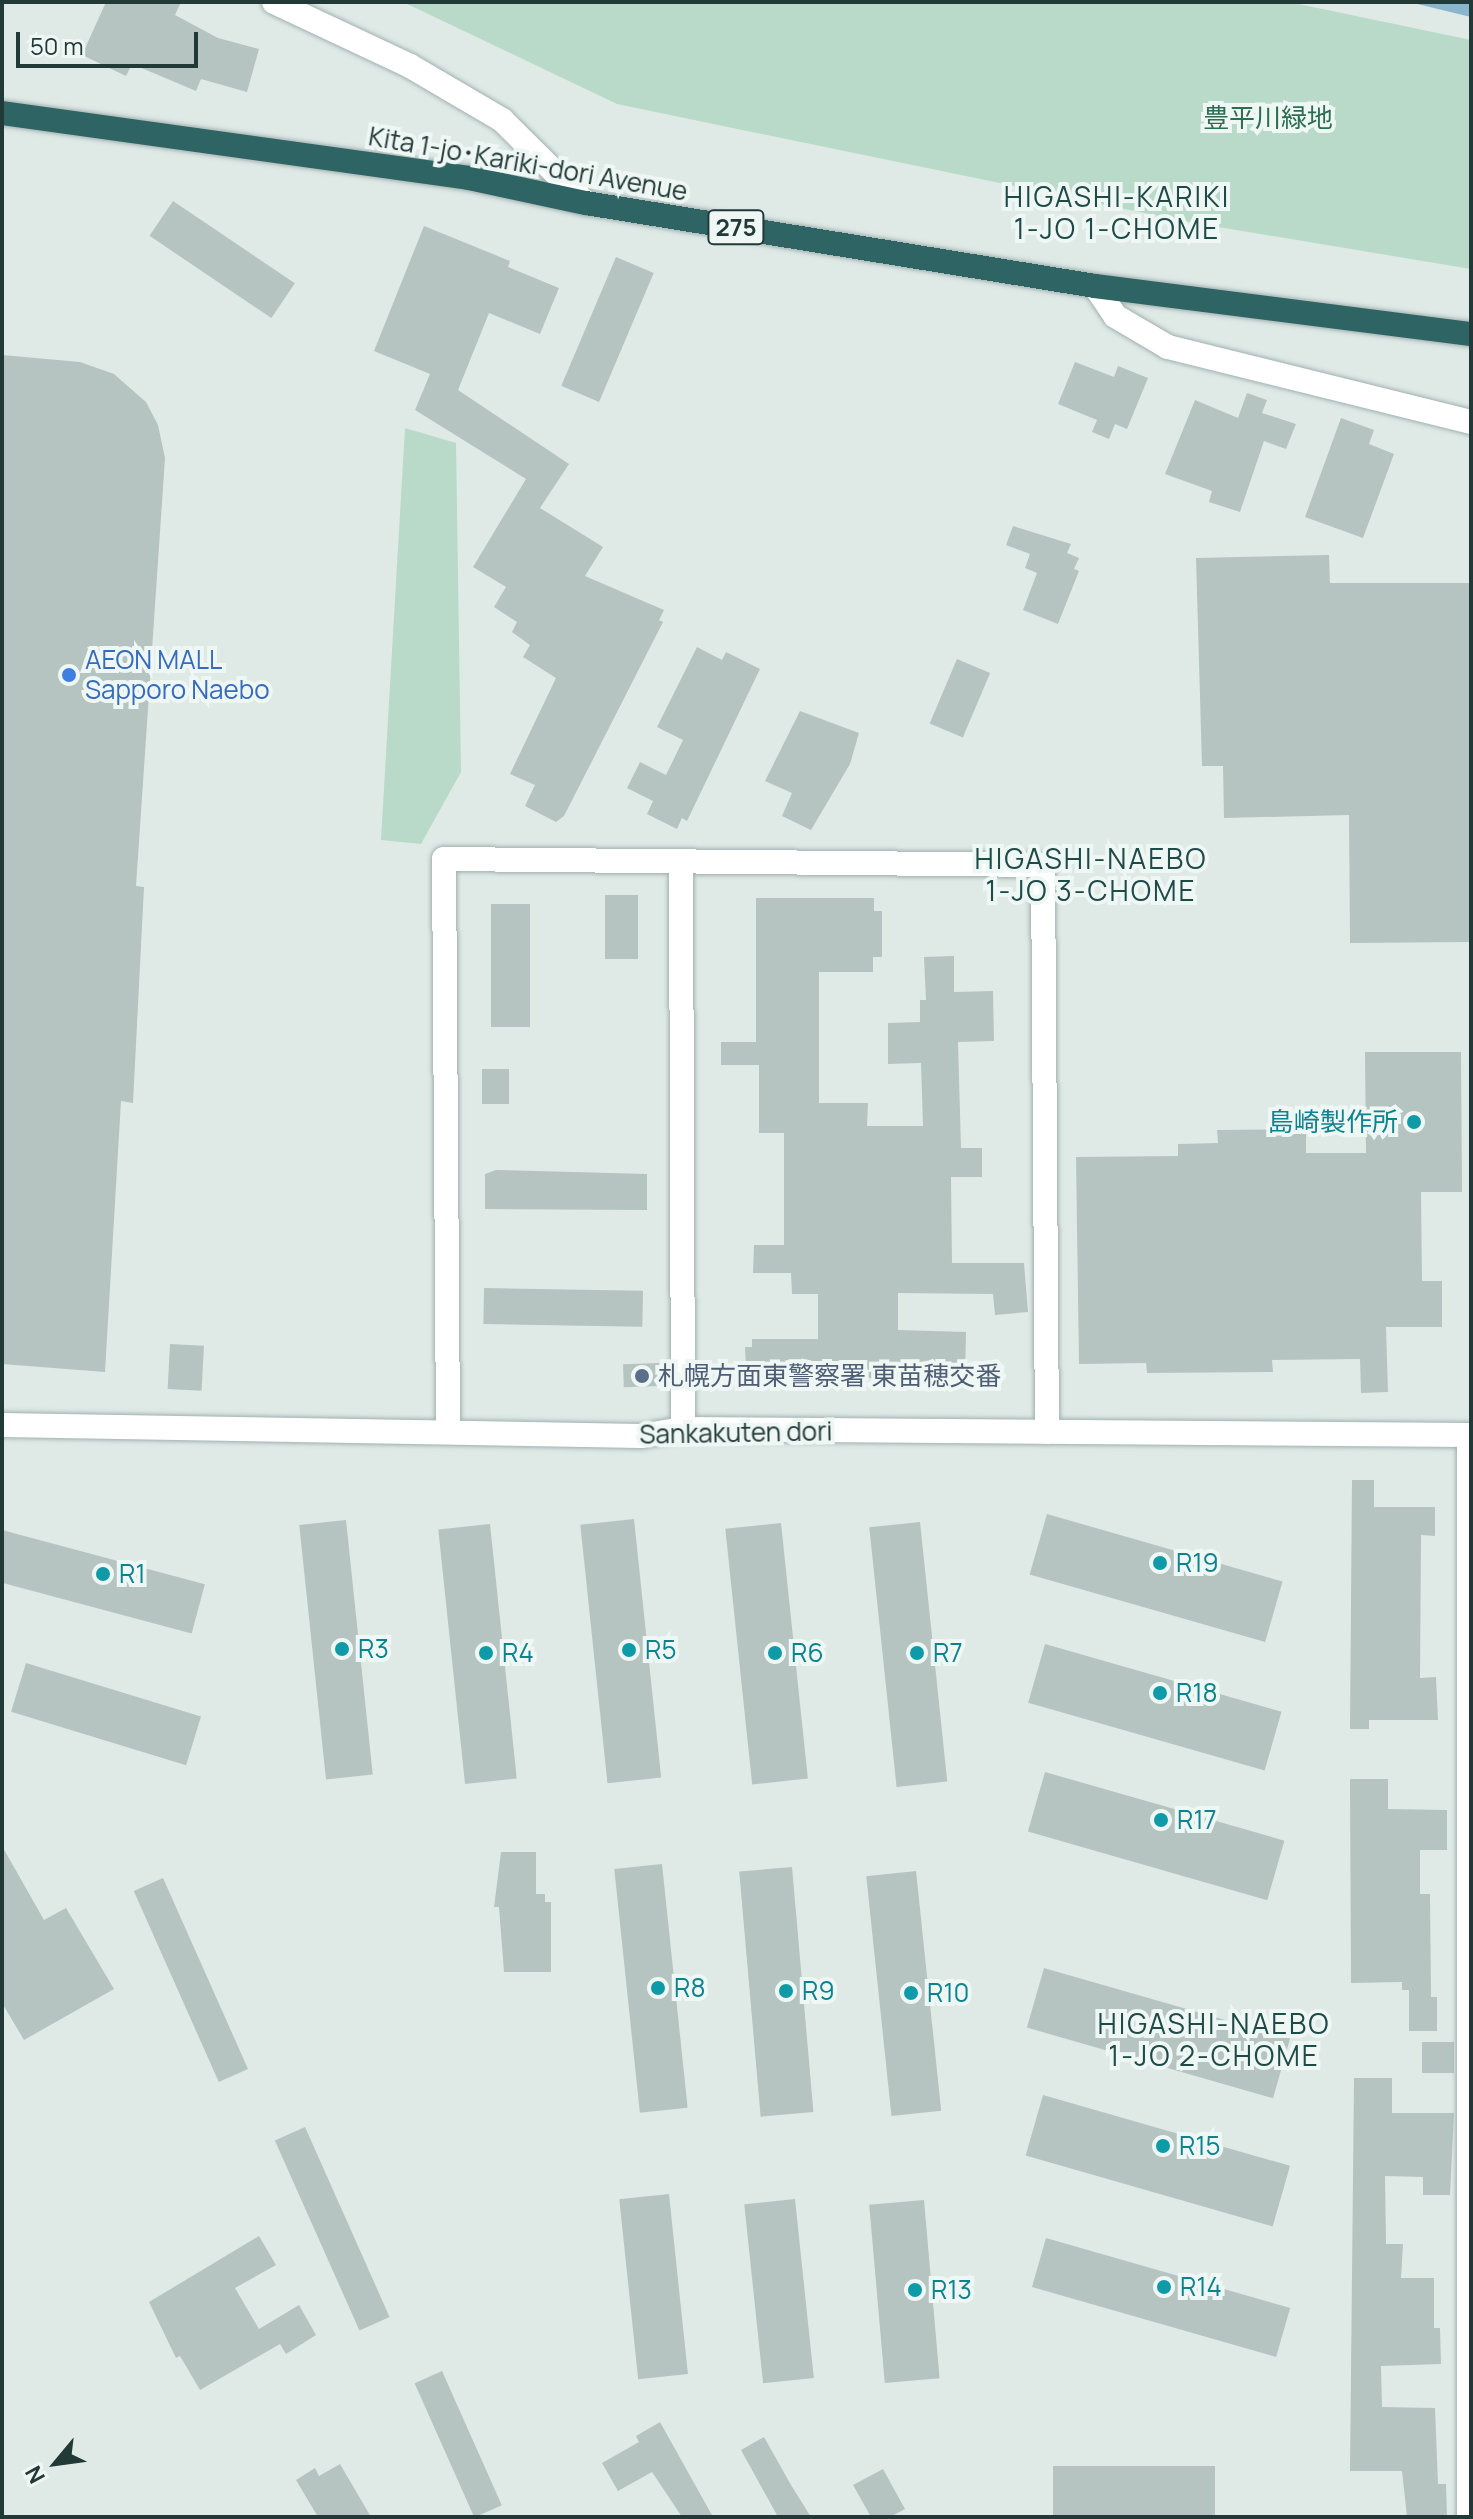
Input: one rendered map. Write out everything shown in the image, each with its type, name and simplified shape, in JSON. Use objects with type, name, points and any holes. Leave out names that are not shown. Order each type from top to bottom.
[{"type":"highway","name":"Kita 1-jo･Kariki-dori Avenue","points":[[2,113],[469,178],[586,203],[1095,286],[1471,334]]},
{"type":"street","points":[[274,2],[410,66],[502,120],[586,203]]},
{"type":"street","points":[[1095,286],[1115,316],[1168,347],[1471,422]]},
{"type":"street","points":[[448,1432],[444,859],[681,864],[1043,865],[1047,1432]]},
{"type":"street","points":[[681,864],[683,1429]]},
{"type":"street","name":"Sankakuten dori","points":[[2,1425],[641,1436],[683,1429],[1470,1435]]},
{"type":"street","points":[[1469,2517],[1470,1435]]},
{"type":"green space","name":"豊平川緑地","points":[[403,2],[1289,2],[1471,40],[1471,269],[1188,222],[617,104]]},
{"type":"green space","points":[[405,428],[456,443],[461,772],[421,844],[381,840]]},
{"type":"water","points":[[1409,2],[1471,2],[1471,17]]},
{"type":"building","points":[[106,2],[181,2],[175,15],[218,38],[259,49],[247,92],[201,79],[196,91],[132,64],[126,76],[82,55]]},
{"type":"building","points":[[173,201],[295,283],[271,318],[150,236]]},
{"type":"building","points":[[424,226],[510,261],[508,267],[559,288],[540,334],[489,313],[458,390],[569,464],[540,508],[603,547],[585,576],[664,610],[659,620],[663,622],[564,816],[556,822],[525,806],[535,785],[510,774],[556,678],[523,657],[530,645],[512,632],[517,622],[494,607],[506,587],[473,567],[526,479],[415,410],[430,374],[374,351]]},
{"type":"building","points":[[616,257],[654,273],[599,402],[561,386]]},
{"type":"building","name":"AEON MALL Sapporo Naebo","points":[[2,355],[80,362],[114,374],[146,402],[158,425],[165,458],[136,886],[144,887],[133,1103],[121,1101],[105,1372],[2,1364]]},
{"type":"building","points":[[1075,362],[1114,377],[1118,366],[1148,378],[1127,429],[1115,424],[1109,439],[1092,432],[1097,420],[1058,404]]},
{"type":"building","points":[[1247,393],[1267,400],[1262,413],[1296,424],[1286,449],[1264,441],[1240,512],[1209,502],[1212,491],[1165,474],[1195,400],[1238,418]]},
{"type":"building","points":[[1341,418],[1374,430],[1369,444],[1394,454],[1363,538],[1305,517]]},
{"type":"building","points":[[1013,526],[1071,544],[1067,553],[1079,558],[1074,569],[1079,571],[1058,624],[1023,610],[1037,573],[1025,568],[1030,554],[1006,545]]},
{"type":"building","points":[[1329,555],[1330,583],[1471,583],[1471,942],[1350,943],[1349,815],[1224,818],[1223,766],[1202,766],[1196,558]]},
{"type":"building","points":[[697,647],[722,660],[726,652],[760,669],[687,821],[682,818],[677,829],[647,814],[653,801],[627,788],[640,762],[666,775],[683,740],[657,727]]},
{"type":"building","points":[[957,659],[990,673],[963,738],[930,723]]},
{"type":"building","points":[[800,711],[859,733],[850,764],[811,830],[782,816],[792,793],[765,781]]},
{"type":"building","points":[[605,895],[638,895],[638,959],[605,959]]},
{"type":"building","points":[[756,898],[874,898],[874,911],[882,911],[882,957],[873,957],[873,972],[819,972],[819,1103],[868,1103],[867,1126],[923,1126],[921,1063],[888,1064],[888,1023],[920,1022],[920,1000],[926,1000],[924,957],[954,956],[954,992],[993,991],[994,1041],[958,1042],[961,1148],[982,1148],[982,1177],[951,1177],[952,1263],[1024,1263],[1028,1312],[995,1315],[993,1294],[898,1293],[898,1330],[966,1332],[965,1380],[753,1375],[753,1370],[746,1370],[745,1347],[752,1347],[752,1339],[818,1339],[818,1294],[792,1294],[791,1273],[753,1273],[754,1245],[784,1245],[784,1133],[759,1133],[759,1065],[721,1065],[721,1042],[756,1042]]},
{"type":"building","points":[[491,904],[530,904],[530,1027],[491,1027]]},
{"type":"building","points":[[1365,1052],[1461,1052],[1462,1192],[1421,1192],[1422,1281],[1442,1281],[1442,1327],[1386,1327],[1388,1392],[1361,1393],[1360,1359],[1272,1360],[1273,1372],[1147,1373],[1146,1363],[1079,1364],[1076,1157],[1178,1156],[1178,1144],[1218,1143],[1217,1130],[1306,1129],[1306,1153],[1366,1153]]},
{"type":"building","points":[[482,1069],[509,1069],[509,1104],[482,1104]]},
{"type":"building","points":[[496,1170],[647,1174],[647,1210],[485,1209],[485,1174]]},
{"type":"building","points":[[484,1288],[643,1291],[642,1327],[483,1324]]},
{"type":"building","points":[[170,1344],[204,1346],[202,1391],[168,1389]]},
{"type":"building","points":[[659,1363],[660,1386],[624,1387],[623,1364]]},
{"type":"building","points":[[1352,1480],[1374,1480],[1374,1507],[1435,1507],[1435,1536],[1421,1535],[1420,1678],[1436,1677],[1438,1720],[1369,1720],[1369,1729],[1350,1729]]},
{"type":"building","points":[[1047,1514],[1283,1582],[1265,1642],[1030,1575]]},
{"type":"building","name":"R5","points":[[634,1519],[661,1778],[607,1783],[580,1525]]},
{"type":"building","name":"R3","points":[[346,1520],[373,1775],[326,1780],[299,1525]]},
{"type":"building","name":"R7","points":[[920,1522],[947,1782],[897,1787],[869,1527]]},
{"type":"building","name":"R6","points":[[781,1523],[808,1779],[752,1784],[725,1529]]},
{"type":"building","name":"R4","points":[[490,1524],[517,1779],[465,1784],[438,1529]]},
{"type":"building","name":"R1","points":[[2,1530],[205,1584],[192,1634],[2,1583]]},
{"type":"building","points":[[1045,1644],[1281,1712],[1265,1770],[1028,1703]]},
{"type":"building","points":[[26,1663],[201,1717],[186,1765],[11,1712]]},
{"type":"building","points":[[1045,1772],[1284,1841],[1267,1900],[1028,1832]]},
{"type":"building","points":[[1350,1779],[1388,1779],[1388,1809],[1447,1810],[1447,1850],[1420,1850],[1420,1894],[1430,1894],[1431,1997],[1437,1997],[1437,2031],[1409,2031],[1409,1990],[1402,1990],[1402,1982],[1351,1983]]},
{"type":"building","points":[[2,1846],[44,1920],[66,1908],[114,1989],[24,2040],[2,2003]]},
{"type":"building","points":[[501,1852],[536,1852],[536,1894],[545,1894],[545,1902],[551,1902],[551,1972],[504,1972],[499,1907],[494,1907]]},
{"type":"building","name":"R8","points":[[662,1864],[688,2108],[640,2113],[614,1869]]},
{"type":"building","name":"R9","points":[[792,1867],[813,2112],[761,2117],[739,1872]]},
{"type":"building","name":"R10","points":[[916,1871],[941,2111],[891,2116],[866,1876]]},
{"type":"building","points":[[163,1878],[248,2069],[219,2082],[134,1891]]},
{"type":"building","points":[[1044,1968],[1290,2039],[1273,2098],[1027,2028]]},
{"type":"building","points":[[1422,2042],[1454,2042],[1454,2073],[1422,2073]]},
{"type":"building","points":[[1354,2078],[1392,2078],[1392,2113],[1454,2113],[1450,2195],[1423,2195],[1423,2177],[1385,2176],[1386,2244],[1403,2244],[1401,2278],[1434,2278],[1434,2328],[1440,2328],[1441,2364],[1381,2366],[1382,2407],[1435,2408],[1438,2484],[1446,2484],[1447,2517],[1407,2517],[1402,2471],[1350,2471]]},
{"type":"building","points":[[1043,2095],[1290,2166],[1273,2226],[1026,2156]]},
{"type":"building","points":[[305,2127],[390,2317],[359,2330],[275,2140]]},
{"type":"building","points":[[669,2194],[688,2374],[638,2379],[619,2199]]},
{"type":"building","points":[[795,2199],[814,2378],[763,2383],[744,2204]]},
{"type":"building","name":"R13","points":[[924,2200],[940,2378],[885,2383],[869,2205]]},
{"type":"building","points":[[259,2236],[276,2265],[235,2288],[259,2329],[299,2305],[316,2335],[286,2354],[280,2344],[200,2390],[180,2356],[176,2358],[149,2302]]},
{"type":"building","name":"R14","points":[[1046,2238],[1290,2308],[1276,2357],[1032,2287]]},
{"type":"building","points":[[442,2371],[502,2505],[474,2517],[415,2383]]},
{"type":"building","points":[[660,2422],[713,2517],[682,2517],[652,2472],[618,2491],[602,2463],[639,2442],[636,2436]]},
{"type":"building","points":[[764,2437],[811,2517],[778,2517],[741,2450]]},
{"type":"building","points":[[340,2464],[371,2517],[318,2517],[296,2480],[315,2468],[319,2476]]},
{"type":"building","points":[[1053,2466],[1215,2466],[1215,2517],[1053,2517]]},
{"type":"building","points":[[883,2469],[905,2509],[890,2517],[871,2517],[853,2485]]},
{"type":"place","name":"AEON MALL Sapporo Naebo","points":[[69,675]]},
{"type":"place","name":"島崎製作所","points":[[1414,1122]]},
{"type":"place","name":"札幌方面東警察署 東苗穂交番","points":[[642,1376]]},
{"type":"place","name":"R19","points":[[1160,1563]]},
{"type":"place","name":"R1","points":[[103,1574]]},
{"type":"place","name":"R3","points":[[342,1649]]},
{"type":"place","name":"R5","points":[[629,1650]]},
{"type":"place","name":"R4","points":[[486,1653]]},
{"type":"place","name":"R6","points":[[775,1653]]},
{"type":"place","name":"R7","points":[[917,1653]]},
{"type":"place","name":"R18","points":[[1160,1693]]},
{"type":"place","name":"R17","points":[[1161,1820]]},
{"type":"place","name":"R8","points":[[658,1988]]},
{"type":"place","name":"R9","points":[[786,1991]]},
{"type":"place","name":"R10","points":[[911,1993]]},
{"type":"place","name":"R15","points":[[1163,2146]]},
{"type":"place","name":"R14","points":[[1164,2287]]},
{"type":"place","name":"R13","points":[[915,2290]]},
{"type":"district","name":"HIGASHI-KARIKI 1-JO 1-CHOME","points":[[1117,212]]},
{"type":"district","name":"HIGASHI-NAEBO 1-JO 3-CHOME","points":[[1091,874]]},
{"type":"district","name":"HIGASHI-NAEBO 1-JO 2-CHOME","points":[[1214,2039]]}]
